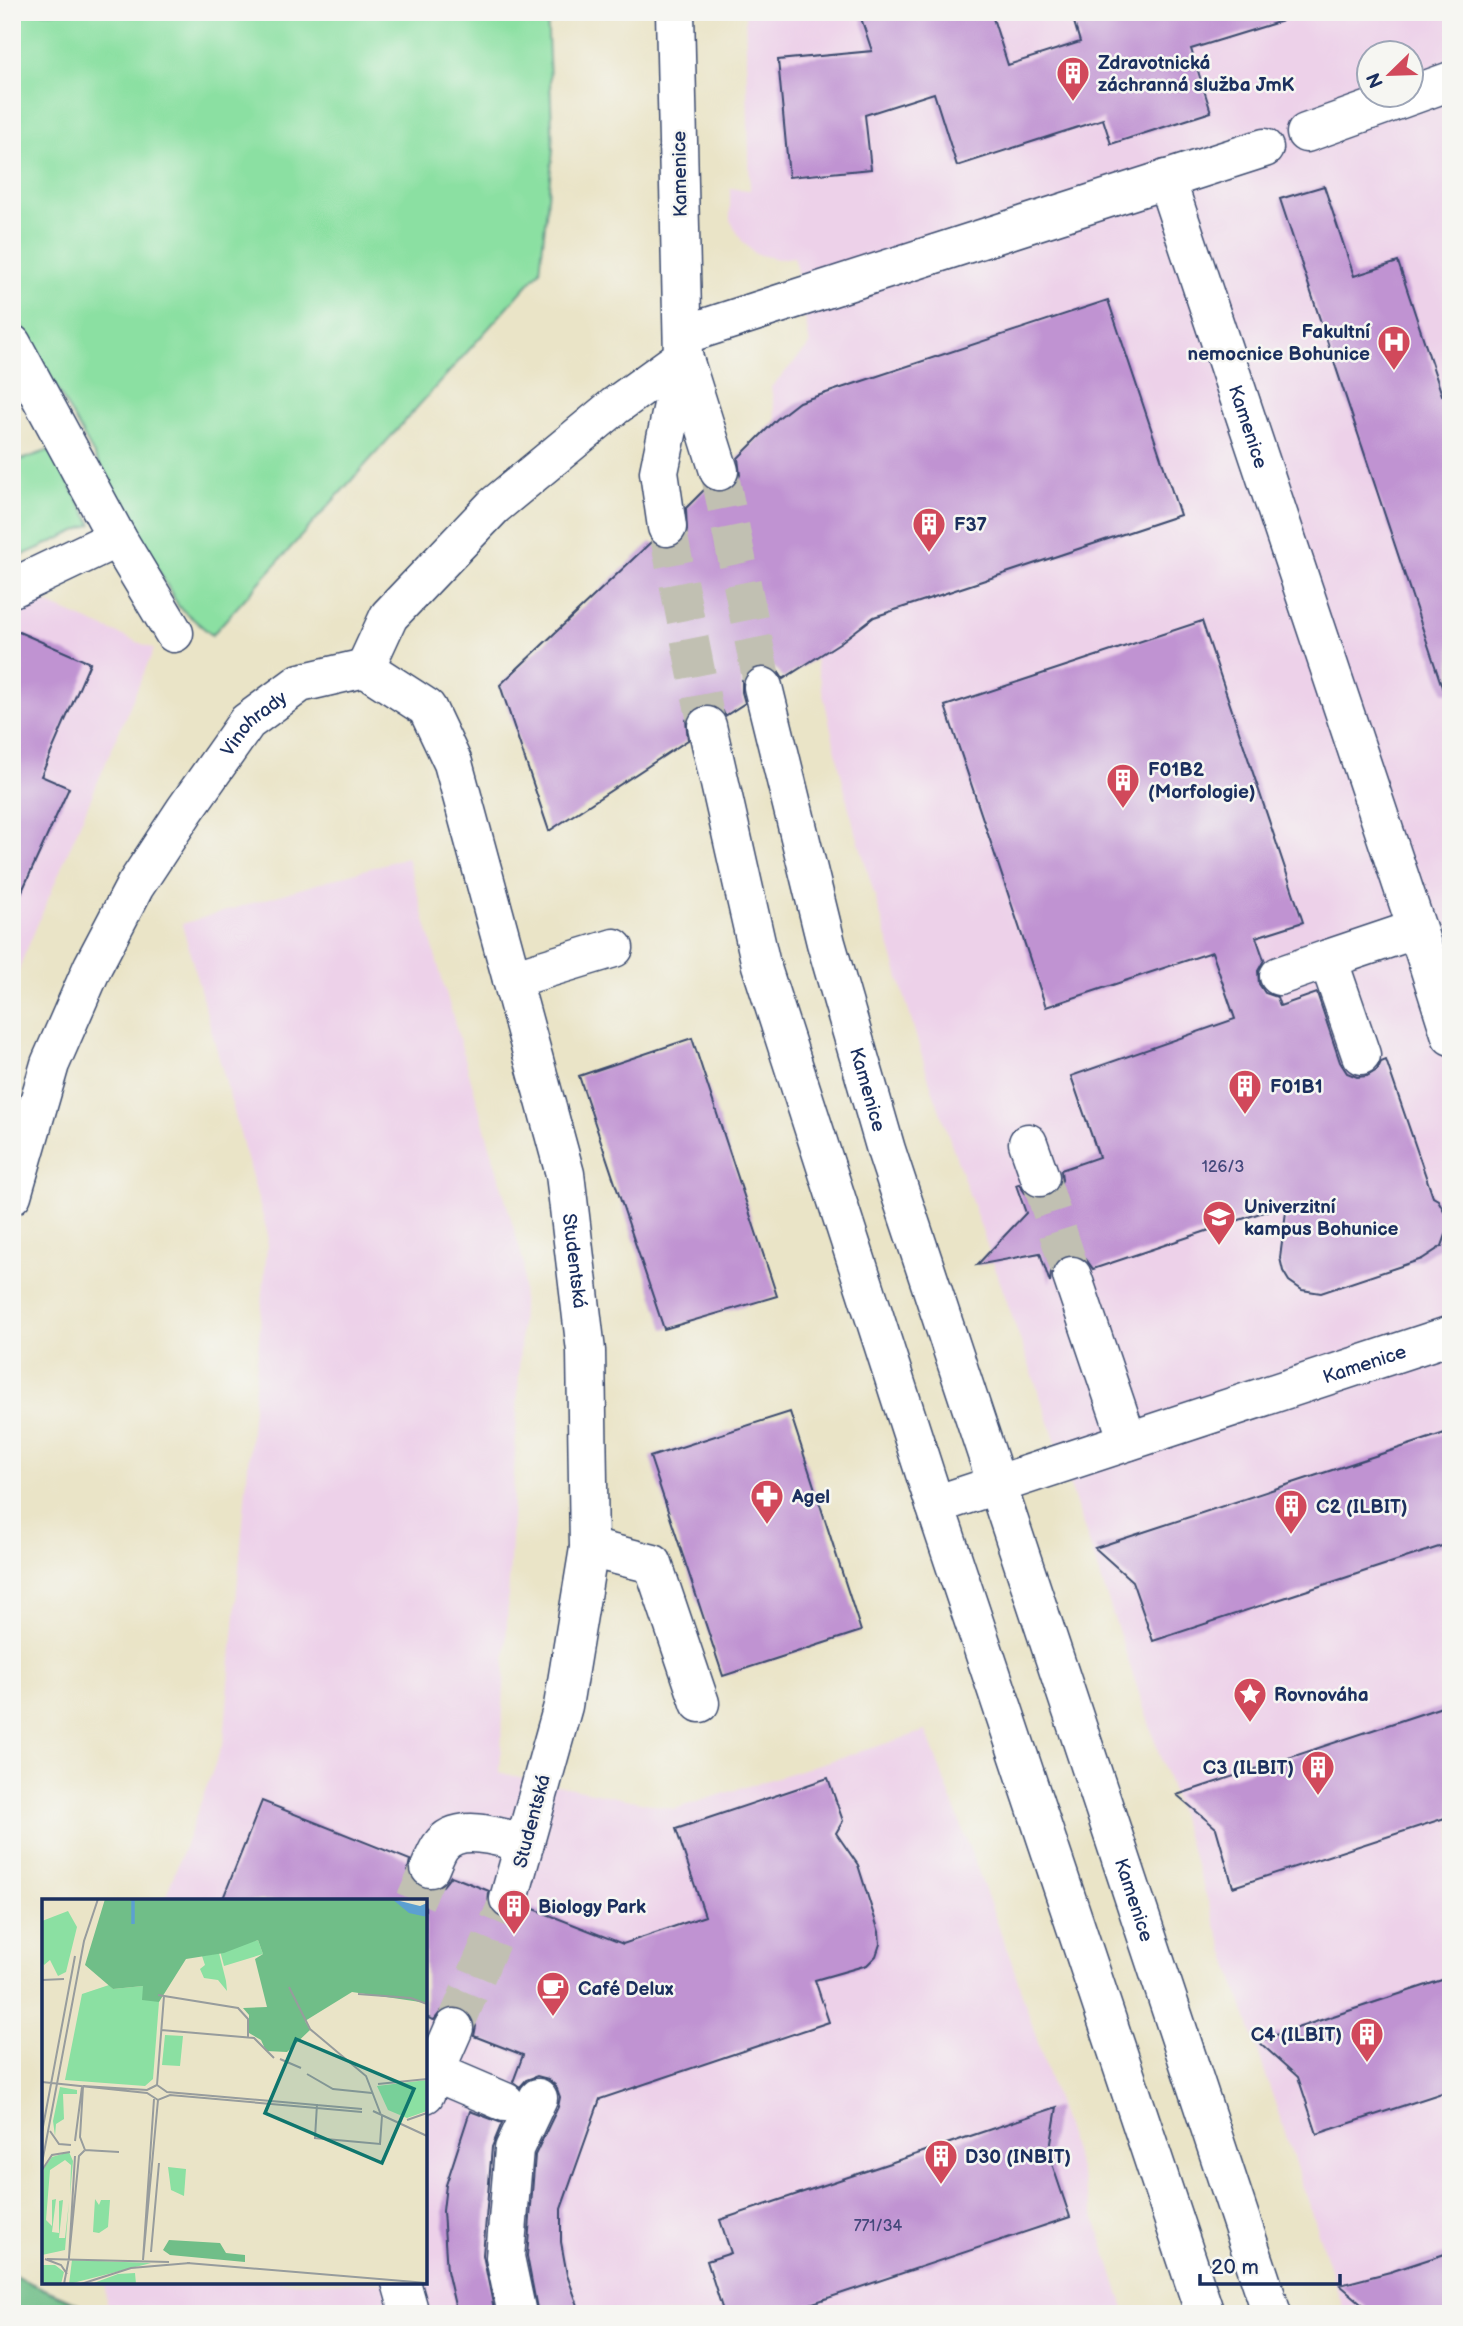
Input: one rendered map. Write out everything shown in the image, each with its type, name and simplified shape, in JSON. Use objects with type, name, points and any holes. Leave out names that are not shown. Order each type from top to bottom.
[{"type":"street","name":"Kamenice","points":[[667,527],[659,472],[683,346],[675,12]]},
{"type":"street","points":[[1306,133],[1451,81]]},
{"type":"street","points":[[365,668],[388,616],[494,506],[683,346],[1166,178],[1264,148]]},
{"type":"street","name":"Kamenice","points":[[1166,178],[1451,1036]]},
{"type":"street","points":[[12,344],[117,538],[174,633]]},
{"type":"street","name":"Kamenice","points":[[683,346],[719,471]]},
{"type":"street","points":[[12,588],[117,538]]},
{"type":"street","name":"Studentská","points":[[365,668],[427,708],[453,763],[565,1174],[586,1351],[589,1548],[562,1706],[509,1899]]},
{"type":"street","name":"Vinohrady","points":[[12,1195],[50,1063],[88,978],[135,886],[185,810],[247,722],[300,683],[365,668]]},
{"type":"street","name":"Kamenice","points":[[763,687],[826,943],[886,1150],[1272,2314]]},
{"type":"street","points":[[707,726],[761,965],[935,1505],[1205,2314]]},
{"type":"street","points":[[1279,976],[1417,929]]},
{"type":"street","points":[[512,979],[614,948]]},
{"type":"street","points":[[1328,959],[1361,1055]]},
{"type":"street","points":[[1072,1276],[1128,1441]]},
{"type":"street","name":"Kamenice","points":[[935,1505],[1451,1335]]},
{"type":"street","points":[[589,1548],[653,1564],[700,1703]]},
{"type":"street","points":[[430,1868],[441,1845],[454,1835],[470,1832],[524,1843]]},
{"type":"street","points":[[454,2028],[430,2083],[522,2100],[514,2149],[505,2257],[517,2314]]},
{"type":"street","points":[[402,2284],[410,2314]]},
{"type":"shaded area","name":"Univerzitní kampus Bohunice","points":[[745,12],[1451,12],[1451,2314],[1345,2314],[1046,1413],[929,1080],[848,805],[814,654],[794,546],[771,387],[810,345],[794,257],[778,259],[755,254],[742,241],[730,220],[730,188],[750,190]]},
{"type":"shaded area","points":[[12,572],[23,593],[154,649],[22,961],[12,994]]},
{"type":"shaded area","points":[[407,857],[524,1264],[500,1773],[674,1809],[926,1731],[1011,1960],[1126,2314],[131,2314],[106,2303],[105,2284],[427,2284],[427,1899],[165,1899],[224,1740],[268,1235],[182,924]]},
{"type":"green space","points":[[12,12],[547,12],[553,150],[540,271],[212,635],[179,607],[12,308]]},
{"type":"green space","points":[[50,450],[92,524],[12,560],[12,463]]},
{"type":"green space","points":[[12,2275],[102,2314],[12,2314]]},
{"type":"building","name":"Zdravotnická záchranná služba JmK","points":[[859,12],[991,12],[1008,65],[1080,42],[1071,12],[1280,12],[1282,21],[1191,49],[1211,112],[1111,144],[1103,119],[957,166],[934,93],[865,115],[871,169],[789,177],[778,60],[872,51]]},
{"type":"building","points":[[1324,186],[1354,276],[1398,262],[1442,395],[1451,392],[1451,692],[1444,693],[1280,199]]},
{"type":"building","name":"F37","points":[[1108,300],[1180,515],[874,617],[783,679],[778,671],[770,666],[757,666],[748,671],[742,680],[745,703],[725,716],[723,711],[713,705],[702,705],[693,710],[686,720],[688,740],[549,831],[500,685],[651,542],[669,549],[681,544],[687,534],[686,508],[706,488],[725,492],[735,486],[740,475],[738,458],[777,419],[799,402]]},
{"type":"building","points":[[1202,621],[1303,922],[1256,937],[1264,960],[1258,971],[1259,984],[1265,993],[1277,997],[1280,1006],[1317,993],[1340,1062],[1347,1073],[1357,1077],[1367,1076],[1386,1060],[1433,1197],[1438,1200],[1447,1216],[1447,1232],[1442,1246],[1422,1259],[1321,1293],[1302,1290],[1289,1281],[1283,1271],[1280,1258],[1287,1204],[1093,1269],[1086,1259],[1077,1255],[1066,1255],[1055,1262],[1050,1283],[1040,1253],[977,1265],[1026,1213],[1016,1185],[1019,1184],[1025,1193],[1035,1198],[1047,1198],[1057,1191],[1062,1180],[1061,1170],[1099,1157],[1071,1076],[1235,1019],[1212,952],[1046,1007],[945,706]]},
{"type":"building","points":[[12,629],[90,663],[41,776],[69,788],[12,913]]},
{"type":"building","points":[[692,1038],[777,1296],[664,1329],[579,1076]]},
{"type":"building","points":[[790,1412],[861,1631],[723,1676],[650,1457]]},
{"type":"building","name":"C2 (ILBIT)","points":[[1451,1431],[1451,1543],[1153,1641],[1132,1581],[1095,1548]]},
{"type":"building","name":"C3 (ILBIT)","points":[[1451,1704],[1451,1816],[1233,1887],[1216,1828],[1177,1795]]},
{"type":"building","name":"Biology Park","points":[[828,1778],[843,1821],[836,1833],[858,1865],[879,1932],[880,1944],[876,1956],[867,1965],[815,1980],[829,2022],[600,2099],[561,2209],[561,2242],[567,2275],[581,2314],[538,2314],[527,2256],[535,2155],[558,2107],[560,2097],[556,2086],[548,2079],[537,2076],[526,2080],[520,2087],[513,2082],[523,2055],[474,2036],[476,2026],[472,2016],[463,2008],[452,2006],[442,2010],[434,2020],[427,2018],[427,1899],[223,1899],[262,1801],[410,1860],[408,1870],[412,1881],[422,1888],[432,1890],[443,1886],[451,1876],[489,1891],[488,1905],[494,1915],[502,1920],[515,1920],[524,1915],[529,1907],[623,1944],[705,1916],[676,1829]]},
{"type":"building","name":"C4 (ILBIT)","points":[[1451,1977],[1451,2090],[1317,2134],[1298,2077],[1258,2041]]},
{"type":"building","name":"D30 (INBIT)","points":[[1057,2107],[1049,2155],[1070,2217],[780,2314],[724,2314],[707,2261],[731,2253],[720,2220]]},
{"type":"building","points":[[470,2111],[502,2123],[492,2147],[483,2255],[495,2314],[457,2314],[447,2271],[443,2211],[446,2185]]},
{"type":"building","points":[[1451,2252],[1451,2314],[1374,2314],[1340,2285],[1390,2272]]},
{"type":"tunnel","points":[[719,471],[763,687]]},
{"type":"tunnel","points":[[667,527],[707,726]]},
{"type":"tunnel","points":[[1040,1177],[1072,1276]]},
{"type":"tunnel","points":[[416,1899],[430,1868]]},
{"type":"tunnel","points":[[454,2028],[509,1899]]},
{"type":"place","name":"Zdravotnická záchranná služba JmK","points":[[1073,103]]},
{"type":"place","name":"Fakultní nemocnice Bohunice","points":[[1394,372]]},
{"type":"place","name":"F37","points":[[929,554]]},
{"type":"place","name":"F01B2 (Morfologie)","points":[[1123,810]]},
{"type":"place","name":"F01B1","points":[[1245,1116]]},
{"type":"place","name":"Univerzitní kampus Bohunice","points":[[1219,1247]]},
{"type":"place","name":"Agel","points":[[767,1526]]},
{"type":"place","name":"C2 (ILBIT)","points":[[1291,1536]]},
{"type":"place","name":"Rovnováha","points":[[1250,1724]]},
{"type":"place","name":"C3 (ILBIT)","points":[[1318,1797]]},
{"type":"place","name":"Biology Park","points":[[514,1936]]},
{"type":"place","name":"Café Delux","points":[[553,2018]]},
{"type":"place","name":"C4 (ILBIT)","points":[[1367,2064]]},
{"type":"place","name":"D30 (INBIT)","points":[[941,2186]]}]
